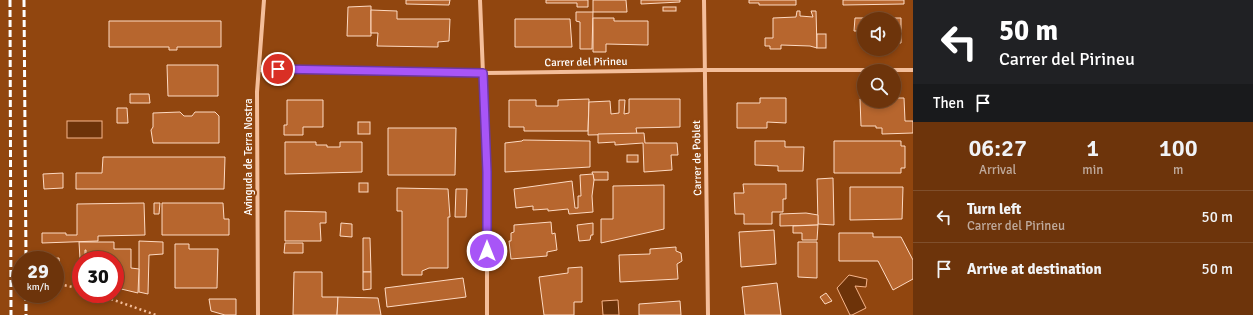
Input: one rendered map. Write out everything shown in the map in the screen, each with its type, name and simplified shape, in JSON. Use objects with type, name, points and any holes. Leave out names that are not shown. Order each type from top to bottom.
[{"type":"street","name":"Avinguda de Terra Nostra","points":[[258,315],[257,92],[264,0]]},
{"type":"street","points":[[480,0],[487,172],[488,315]]},
{"type":"street","name":"Carrer de Poblet","points":[[704,0],[708,315]]},
{"type":"street","name":"Carrer del Pirineu","points":[[259,70],[483,73],[705,70],[913,70]]},
{"type":"path","points":[[122,303],[156,315]]},
{"type":"shaded area","points":[[67,121],[102,121],[102,138],[67,138]]},
{"type":"shaded area","points":[[849,275],[867,279],[866,287],[855,286],[866,308],[852,315],[850,315],[837,288]]},
{"type":"shaded area","points":[[618,300],[619,315],[603,315],[602,301]]},
{"type":"building","points":[[406,0],[450,0],[449,5],[406,4]]},
{"type":"building","points":[[546,0],[588,0],[588,7],[577,7],[577,3],[546,3]]},
{"type":"building","points":[[593,0],[626,0],[627,12],[593,12]]},
{"type":"building","points":[[641,0],[680,0],[680,2],[641,4]]},
{"type":"building","points":[[749,0],[796,0],[796,5],[759,5],[759,3],[749,3]]},
{"type":"building","points":[[843,0],[904,0],[904,4],[843,5]]},
{"type":"building","points":[[371,6],[371,36],[347,36],[348,7]]},
{"type":"building","points":[[663,7],[676,7],[676,11],[663,11]]},
{"type":"building","points":[[371,10],[397,11],[397,19],[450,19],[449,41],[438,42],[438,47],[377,46],[378,33],[371,33]]},
{"type":"building","points":[[797,11],[800,11],[800,16],[813,17],[811,11],[816,11],[817,48],[810,46],[781,45],[781,49],[770,49],[770,46],[765,46],[765,38],[773,38],[773,18],[796,17]]},
{"type":"building","points":[[576,12],[593,12],[592,49],[580,49],[580,22],[576,21]]},
{"type":"building","points":[[593,18],[614,18],[614,21],[648,21],[648,45],[606,44],[606,52],[593,52]]},
{"type":"building","points":[[855,18],[857,18],[857,31],[854,31]]},
{"type":"building","points":[[515,19],[570,19],[572,47],[515,47]]},
{"type":"building","points":[[109,21],[221,21],[221,47],[177,47],[177,50],[169,50],[169,47],[109,47]]},
{"type":"building","points":[[817,34],[826,34],[826,48],[817,48]]},
{"type":"building","points":[[167,65],[218,65],[218,96],[168,96]]},
{"type":"building","points":[[130,94],[149,94],[150,103],[130,103]]},
{"type":"building","points":[[760,98],[786,98],[786,123],[767,122],[767,128],[737,128],[737,103],[760,103]]},
{"type":"building","points":[[901,98],[904,98],[905,121],[913,121],[913,133],[882,134],[882,128],[876,128],[876,126],[861,126],[860,108],[901,108]]},
{"type":"building","points":[[589,99],[588,131],[524,131],[524,127],[509,127],[509,100],[536,100],[536,106],[558,106],[558,100]]},
{"type":"building","points":[[629,99],[680,99],[680,127],[636,128],[637,134],[588,135],[589,102],[610,101],[611,114],[619,113],[619,100],[625,100],[624,114],[629,113]]},
{"type":"building","points":[[287,100],[323,100],[323,127],[303,127],[303,135],[284,135],[284,125],[287,125]]},
{"type":"building","points":[[117,108],[127,108],[128,123],[117,123]]},
{"type":"building","points":[[180,112],[184,116],[192,116],[195,112],[215,112],[219,116],[219,143],[153,143],[151,130],[153,127],[153,113]]},
{"type":"building","points":[[358,122],[370,122],[370,134],[358,134]]},
{"type":"building","points":[[388,128],[456,128],[455,175],[388,175]]},
{"type":"building","points":[[644,133],[645,143],[677,143],[678,155],[671,155],[672,170],[644,172],[643,143],[615,145],[615,142],[598,143],[598,134]]},
{"type":"building","points":[[523,140],[590,141],[590,167],[505,172],[505,143]]},
{"type":"building","points":[[755,141],[785,141],[785,147],[804,147],[803,171],[778,171],[778,166],[755,165]]},
{"type":"building","points":[[834,141],[901,141],[901,146],[905,146],[905,168],[901,168],[901,173],[834,173]]},
{"type":"building","points":[[285,142],[316,142],[316,145],[340,147],[340,142],[362,142],[362,172],[285,174]]},
{"type":"building","points":[[627,155],[638,155],[638,162],[627,162]]},
{"type":"building","points":[[103,157],[225,157],[224,189],[76,189],[76,173],[102,173]]},
{"type":"building","points":[[592,172],[608,172],[608,180],[594,180]]},
{"type":"building","points":[[63,173],[63,188],[44,189],[43,174]]},
{"type":"building","points":[[593,174],[593,212],[569,214],[568,209],[548,211],[548,209],[533,210],[533,206],[516,208],[514,189],[572,181],[575,208],[578,208],[578,196],[581,196],[580,175]]},
{"type":"building","points":[[833,178],[834,225],[818,224],[817,179]]},
{"type":"building","points":[[359,183],[368,183],[368,192],[359,192]]},
{"type":"building","points":[[743,184],[786,184],[786,199],[783,199],[783,212],[772,212],[772,224],[744,224],[744,214],[735,214],[734,193],[744,193]]},
{"type":"building","points":[[664,185],[664,229],[601,243],[601,219],[613,219],[613,186]]},
{"type":"building","points":[[850,187],[903,187],[902,219],[850,220]]},
{"type":"building","points":[[397,188],[448,189],[450,217],[448,217],[448,268],[429,268],[422,271],[422,275],[402,275],[402,211],[397,211]]},
{"type":"building","points":[[456,189],[467,189],[466,217],[455,217]]},
{"type":"building","points":[[144,203],[145,235],[98,236],[98,241],[42,243],[42,233],[66,233],[66,235],[77,235],[77,204]]},
{"type":"building","points":[[154,203],[160,203],[159,214],[154,214]]},
{"type":"building","points":[[162,203],[223,203],[224,219],[229,219],[229,235],[162,235]]},
{"type":"building","points":[[285,211],[326,212],[326,223],[320,223],[321,241],[285,241]]},
{"type":"building","points":[[806,213],[818,215],[818,225],[780,226],[780,214]]},
{"type":"building","points":[[551,222],[552,234],[555,233],[557,250],[547,252],[547,256],[511,259],[509,241],[511,241],[511,233],[514,232],[514,225]]},
{"type":"building","points":[[341,223],[352,224],[352,237],[340,236]]},
{"type":"building","points":[[593,223],[593,235],[591,235],[590,240],[579,241],[577,225]]},
{"type":"building","points":[[818,225],[817,240],[802,240],[802,233],[793,233],[793,226]]},
{"type":"building","points":[[774,230],[776,264],[741,267],[739,232]]},
{"type":"building","points":[[839,233],[873,233],[873,237],[901,237],[913,260],[913,279],[893,290],[878,261],[839,261]]},
{"type":"building","points":[[363,238],[370,238],[371,272],[363,272]]},
{"type":"building","points":[[139,241],[163,242],[163,254],[149,255],[148,294],[139,292]]},
{"type":"building","points":[[79,242],[114,242],[114,249],[131,249],[131,268],[139,269],[138,293],[124,290],[124,251],[80,251]]},
{"type":"building","points":[[798,242],[817,242],[817,278],[798,277]]},
{"type":"building","points":[[285,243],[303,243],[303,253],[284,253]]},
{"type":"building","points":[[175,244],[189,244],[189,249],[218,249],[217,288],[175,288]]},
{"type":"building","points":[[676,247],[676,251],[681,253],[682,261],[677,264],[678,279],[620,282],[619,255],[650,254],[650,249]]},
{"type":"building","points":[[582,267],[582,302],[574,302],[574,315],[544,315],[539,277],[568,273],[568,268]]},
{"type":"building","points":[[294,272],[322,272],[322,297],[338,297],[337,315],[293,315]]},
{"type":"building","points":[[363,272],[371,272],[371,289],[363,290]]},
{"type":"building","points":[[463,278],[466,297],[387,307],[385,288]]},
{"type":"building","points":[[777,283],[781,315],[745,315],[742,287]]},
{"type":"building","points":[[826,293],[832,301],[825,304],[820,297]]},
{"type":"building","points":[[338,297],[378,298],[381,315],[337,315]]},
{"type":"building","points":[[209,299],[236,299],[236,315],[225,315],[211,311]]},
{"type":"building","points":[[680,301],[681,315],[639,315],[639,304]]},
{"type":"railway","points":[[10,0],[11,315]]},
{"type":"railway","points":[[24,0],[26,251]]},
{"type":"railway","points":[[26,303],[26,315]]},
{"type":"route","points":[[278,69],[483,73],[487,172],[487,251]]}]
